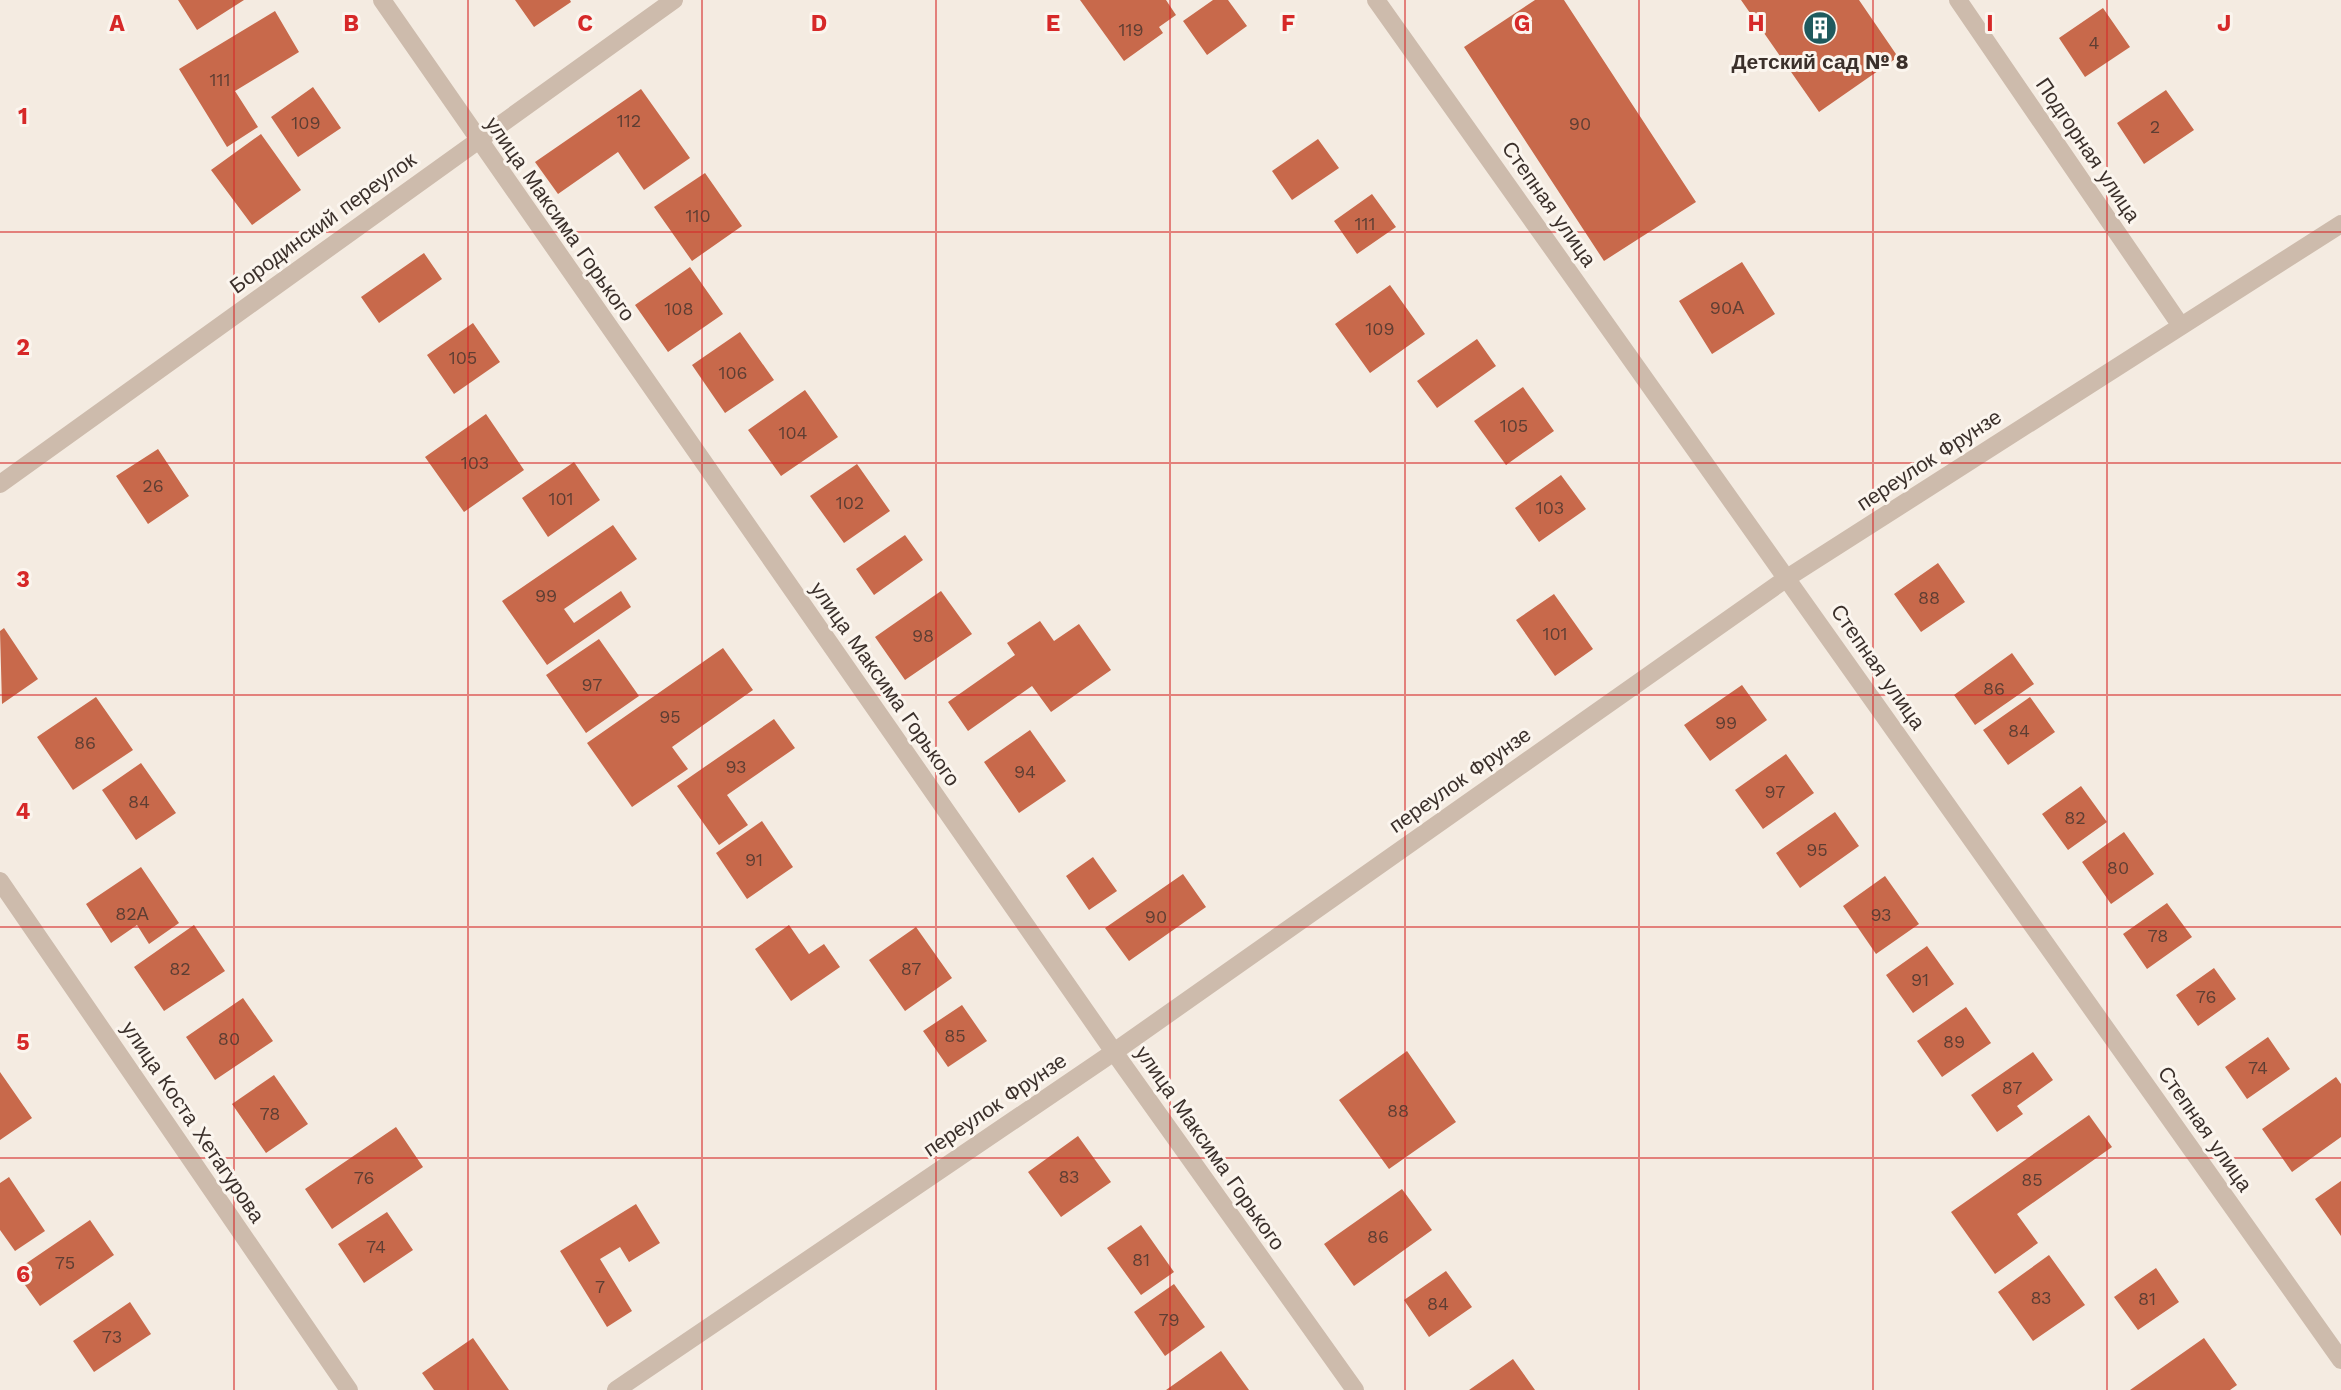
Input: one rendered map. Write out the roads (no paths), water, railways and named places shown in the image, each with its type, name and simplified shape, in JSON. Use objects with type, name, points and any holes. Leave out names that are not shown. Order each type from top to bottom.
[{"type":"street","name":"улица Максима Горького","points":[[382,0],[1114,1052],[1355,1390]]},
{"type":"street","name":"Бородинский переулок","points":[[0,484],[674,0]]},
{"type":"street","name":"Степная улица","points":[[1376,0],[2341,1360]]},
{"type":"street","name":"Подгорная улица","points":[[1958,0],[2181,326]]},
{"type":"street","name":"переулок Фрунзе","points":[[616,1390],[1114,1052],[1787,579],[2341,224]]},
{"type":"street","name":"улица Коста Хетагурова","points":[[0,881],[349,1390]]},
{"type":"place","name":"Детский сад № 8","points":[[1820,28]]}]
